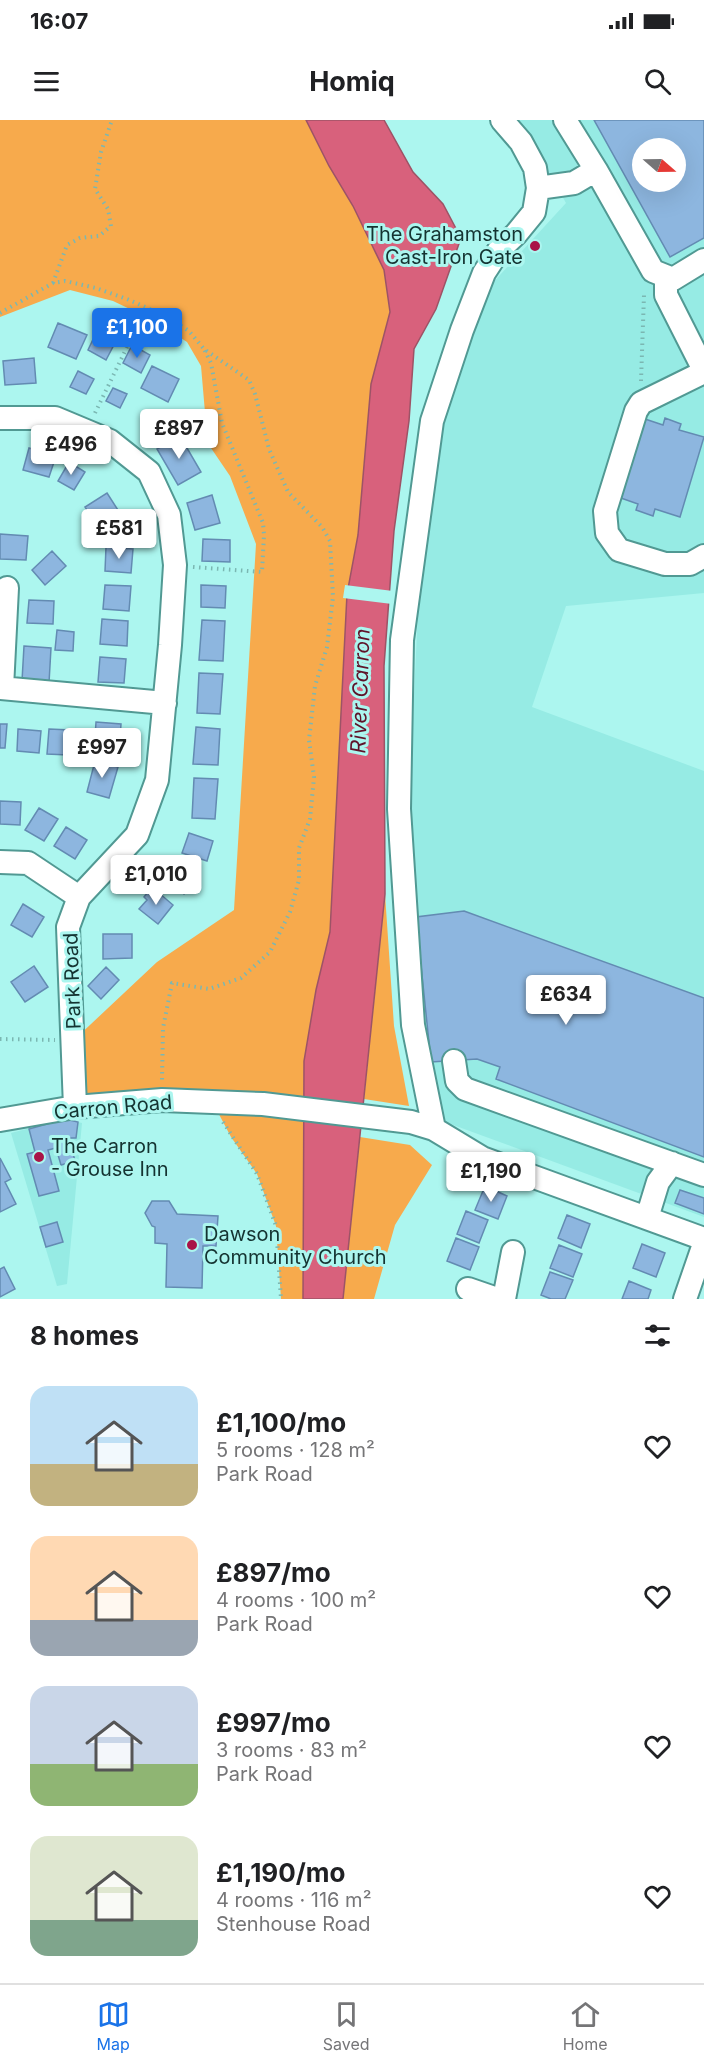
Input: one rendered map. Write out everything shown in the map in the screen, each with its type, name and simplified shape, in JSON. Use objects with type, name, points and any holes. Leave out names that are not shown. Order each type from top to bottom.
[{"type":"street","points":[[434,1129],[413,1024],[400,821],[402,640],[432,421],[462,330],[484,273],[499,250],[534,212],[538,188],[534,168],[521,142],[502,120]]},
{"type":"street","points":[[565,120],[659,274],[666,295],[704,371],[640,403],[605,511],[607,533],[619,550],[664,564],[690,564],[704,556]]},
{"type":"street","points":[[538,188],[574,183],[596,171]]},
{"type":"street","points":[[659,274],[674,279],[704,260]]},
{"type":"street","name":"Park Road","points":[[0,418],[55,418],[110,441],[148,472],[169,515],[175,565],[157,780],[137,835],[79,897],[68,927],[75,1107]]},
{"type":"street","points":[[7,588],[1,688],[165,703]]},
{"type":"street","points":[[0,862],[28,863],[79,897]]},
{"type":"street","points":[[454,1061],[457,1081],[465,1089],[704,1175]]},
{"type":"street","name":"Carron Road","points":[[0,1120],[75,1107],[162,1100],[263,1104],[411,1122],[434,1129],[482,1158],[704,1239]]},
{"type":"street","points":[[647,1218],[658,1182],[672,1163]]},
{"type":"street","points":[[685,1299],[704,1244]]},
{"type":"street","points":[[504,1299],[513,1252]]},
{"type":"street","points":[[468,1289],[497,1299]]},
{"type":"path","points":[[53,283],[68,245],[80,238],[99,236],[111,226],[108,209],[95,189],[100,152],[112,120]]},
{"type":"path","points":[[640,403],[644,296],[659,274]]},
{"type":"path","points":[[0,313],[53,283],[65,281],[96,288],[168,317],[189,331],[204,349],[211,363],[222,423],[263,523],[262,572],[175,565]]},
{"type":"path","points":[[87,431],[146,308]]},
{"type":"path","points":[[162,1100],[163,1028],[170,1003],[172,983],[209,989],[241,978],[270,952],[290,912],[299,880],[299,848],[310,819],[314,777],[309,740],[315,686],[327,647],[333,597],[330,541],[322,527],[288,492],[269,449],[255,394],[249,380],[204,349]]},
{"type":"path","points":[[0,1039],[74,1041]]},
{"type":"path","points":[[213,1103],[231,1137],[257,1174],[276,1226],[281,1299]]},
{"type":"shaded area","points":[[0,120],[306,120],[329,166],[353,206],[384,270],[390,312],[371,384],[358,535],[347,594],[330,932],[316,990],[304,1061],[303,1299],[281,1299],[276,1226],[257,1174],[231,1137],[213,1103],[75,1107],[74,1040],[157,962],[234,910],[256,544],[230,476],[211,448],[206,424],[201,366],[187,342],[155,321],[113,301],[70,290],[0,317]]},
{"type":"shaded area","points":[[519,120],[704,120],[704,593],[566,606],[532,707],[704,771],[704,1217],[445,1122],[423,1048],[410,785],[419,587],[442,423],[489,287],[566,203]]},
{"type":"shaded area","points":[[385,894],[394,1026],[409,1106],[364,1099]]},
{"type":"shaded area","points":[[65,1119],[82,1123],[67,1284],[57,1286],[11,1133]]},
{"type":"shaded area","points":[[360,1137],[410,1145],[432,1165],[395,1225],[374,1299],[343,1299]]},
{"type":"water","name":"River Carron","points":[[306,120],[384,120],[413,172],[443,204],[461,238],[436,309],[414,349],[409,421],[394,531],[384,666],[385,894],[343,1299],[303,1299],[304,1061],[316,990],[330,932],[347,594],[358,535],[371,384],[390,312],[384,270],[353,206],[329,166]]},
{"type":"pier","points":[[345,585],[393,591],[392,604],[343,598]]},
{"type":"building","points":[[594,120],[704,120],[704,238],[670,257],[634,192],[686,192],[686,138],[632,138],[632,188]]},
{"type":"building","points":[[58,323],[87,335],[76,359],[48,347]]},
{"type":"building","points":[[98,329],[117,339],[106,360],[88,350]]},
{"type":"building","points":[[132,345],[150,355],[141,373],[123,363]]},
{"type":"building","points":[[34,358],[36,383],[5,385],[3,361]]},
{"type":"building","points":[[152,366],[179,379],[168,402],[141,388]]},
{"type":"building","points":[[78,371],[94,379],[86,394],[70,387]]},
{"type":"building","points":[[113,388],[127,394],[120,408],[106,401]]},
{"type":"building","points":[[160,412],[171,426],[155,438],[145,424]]},
{"type":"building","points":[[642,418],[663,425],[665,418],[681,424],[679,430],[704,437],[680,517],[655,509],[653,516],[636,510],[638,504],[618,497]]},
{"type":"building","points":[[180,436],[201,472],[178,485],[157,449]]},
{"type":"building","points":[[29,448],[56,456],[49,477],[23,470]]},
{"type":"building","points":[[69,462],[85,472],[74,490],[58,481]]},
{"type":"building","points":[[107,493],[125,521],[103,535],[85,507]]},
{"type":"building","points":[[212,495],[220,523],[195,530],[187,503]]},
{"type":"building","points":[[0,534],[28,536],[26,560],[0,559]]},
{"type":"building","points":[[203,539],[230,540],[230,562],[202,561]]},
{"type":"building","points":[[106,547],[133,549],[131,573],[105,571]]},
{"type":"building","points":[[52,551],[66,566],[45,585],[32,570]]},
{"type":"building","points":[[105,585],[131,586],[129,611],[103,609]]},
{"type":"building","points":[[201,585],[226,586],[225,608],[201,607]]},
{"type":"building","points":[[29,600],[54,601],[53,624],[27,623]]},
{"type":"building","points":[[102,619],[128,621],[127,646],[100,644]]},
{"type":"building","points":[[202,620],[225,621],[223,661],[199,660]]},
{"type":"building","points":[[57,630],[74,632],[73,651],[55,650]]},
{"type":"building","points":[[24,646],[51,648],[49,683],[22,681]]},
{"type":"building","points":[[100,657],[126,659],[124,683],[98,682]]},
{"type":"building","points":[[199,673],[223,674],[220,714],[197,713]]},
{"type":"building","points":[[96,722],[121,724],[119,754],[94,752]]},
{"type":"building","points":[[0,724],[7,724],[5,748],[0,748]]},
{"type":"building","points":[[196,727],[220,729],[218,765],[193,764]]},
{"type":"building","points":[[18,729],[41,731],[39,753],[17,751]]},
{"type":"building","points":[[49,729],[70,730],[68,755],[47,754]]},
{"type":"building","points":[[95,761],[118,767],[109,798],[87,792]]},
{"type":"building","points":[[194,778],[218,779],[215,819],[192,818]]},
{"type":"building","points":[[0,801],[21,802],[20,825],[0,824]]},
{"type":"building","points":[[39,808],[58,819],[44,841],[25,830]]},
{"type":"building","points":[[66,827],[87,840],[75,859],[54,846]]},
{"type":"building","points":[[189,833],[213,841],[207,861],[182,853]]},
{"type":"building","points":[[183,859],[200,875],[184,894],[163,875],[171,865],[174,868]]},
{"type":"building","points":[[152,887],[173,905],[158,924],[139,909],[147,900],[144,897]]},
{"type":"building","points":[[23,904],[44,917],[32,937],[11,925]]},
{"type":"building","points":[[464,911],[704,998],[704,1157],[496,1079],[500,1067],[477,1059],[431,1062],[416,917]]},
{"type":"building","points":[[103,934],[132,934],[132,958],[103,959]]},
{"type":"building","points":[[34,966],[48,987],[25,1002],[11,982]]},
{"type":"building","points":[[106,967],[119,980],[101,999],[88,986]]},
{"type":"building","name":"The Carron - Grouse Inn","points":[[65,1119],[78,1122],[76,1138],[69,1138],[75,1161],[61,1165],[56,1148],[48,1150],[59,1191],[39,1196],[27,1154],[35,1152],[29,1129]]},
{"type":"building","points":[[0,1158],[11,1179],[5,1182],[16,1204],[0,1212]]},
{"type":"building","points":[[485,1186],[507,1196],[498,1219],[475,1210]]},
{"type":"building","points":[[680,1190],[704,1198],[704,1214],[675,1203]]},
{"type":"building","name":"Dawson Community Church","points":[[152,1201],[169,1201],[177,1214],[218,1216],[216,1246],[203,1246],[202,1288],[166,1287],[167,1244],[155,1243],[155,1227],[152,1226],[145,1213]]},
{"type":"building","points":[[466,1211],[488,1220],[479,1243],[457,1234]]},
{"type":"building","points":[[567,1215],[590,1224],[581,1248],[558,1238]]},
{"type":"building","points":[[57,1222],[63,1242],[46,1247],[40,1227]]},
{"type":"building","points":[[456,1238],[479,1247],[470,1270],[447,1261]]},
{"type":"building","points":[[642,1244],[665,1253],[656,1277],[633,1268]]},
{"type":"building","points":[[559,1245],[582,1254],[573,1277],[550,1268]]},
{"type":"building","points":[[4,1267],[15,1289],[0,1297],[0,1269]]},
{"type":"building","points":[[550,1272],[573,1280],[565,1299],[551,1299],[541,1295]]},
{"type":"building","points":[[629,1281],[651,1290],[648,1299],[622,1299]]},
{"type":"place","name":"The Grahamston Cast-Iron Gate","points":[[535,246]]},
{"type":"place","name":"The Carron - Grouse Inn","points":[[39,1157]]},
{"type":"place","name":"Dawson Community Church","points":[[192,1245]]}]
